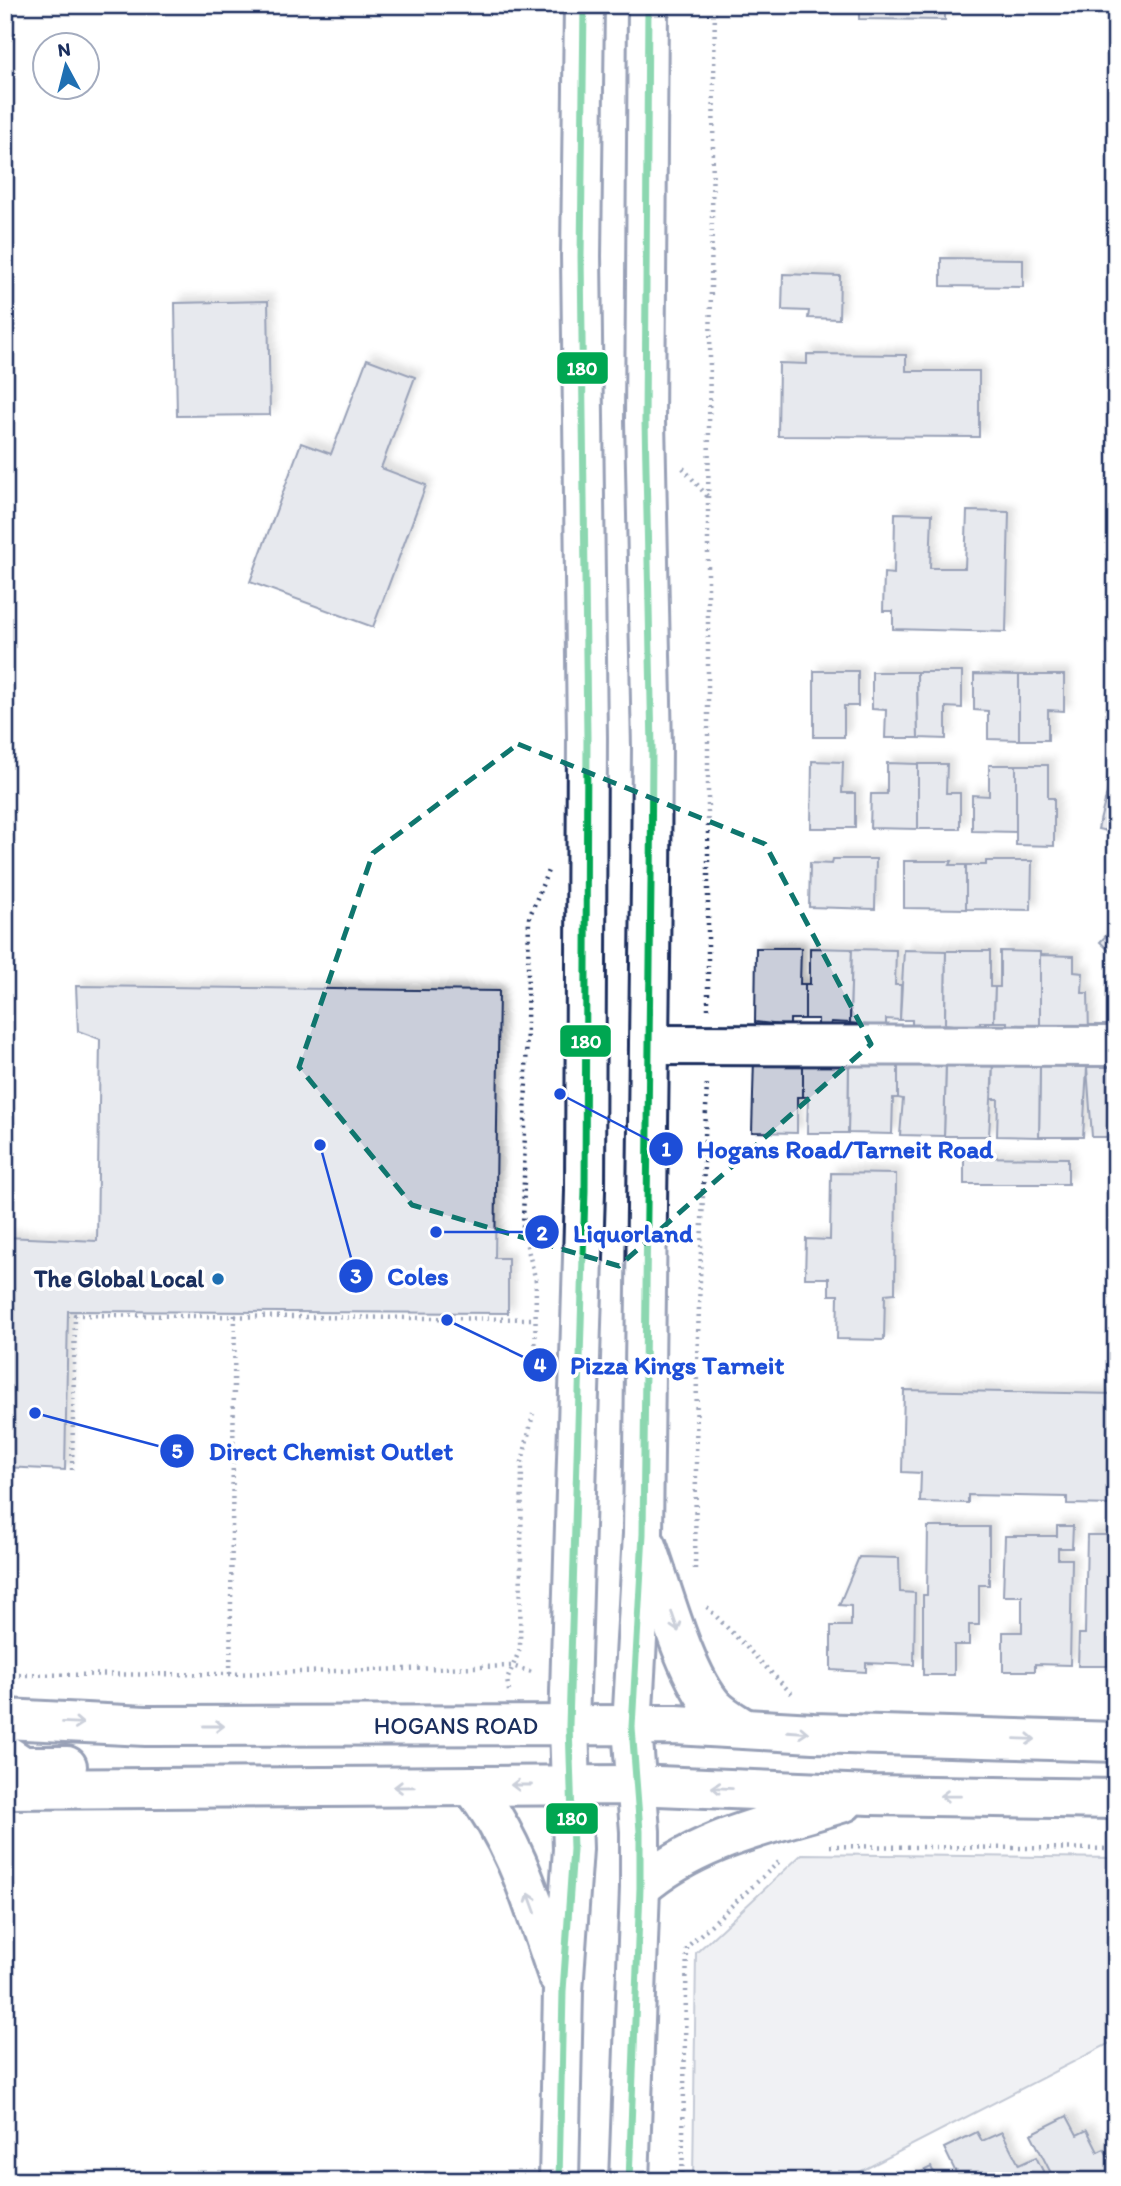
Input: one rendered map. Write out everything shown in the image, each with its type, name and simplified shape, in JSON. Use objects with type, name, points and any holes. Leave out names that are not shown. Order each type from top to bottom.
[{"type":"main road","points":[[559,2181],[563,1991],[573,1849],[569,1726],[585,1178],[587,737],[581,256],[584,5]]},
{"type":"main road","points":[[629,2181],[640,1888],[640,1831],[634,1785],[632,1727],[643,1534],[652,748],[644,268],[648,5]]},
{"type":"main road","points":[[649,1045],[1116,1046]]},
{"type":"main road","points":[[643,1534],[690,1665],[712,1704],[725,1717],[745,1729]]},
{"type":"main road","name":"HOGANS ROAD","points":[[5,1719],[146,1727],[569,1726],[745,1729],[1116,1742]]},
{"type":"main road","points":[[5,1754],[23,1766],[183,1766],[280,1789]]},
{"type":"main road","points":[[5,1790],[634,1785],[870,1795],[1116,1799]]},
{"type":"main road","points":[[472,1786],[496,1816],[510,1843],[563,1991]]},
{"type":"main road","points":[[640,1888],[666,1865],[699,1848],[870,1795]]},
{"type":"path","points":[[708,498],[715,5]]},
{"type":"path","points":[[529,918],[523,1230],[536,1280],[535,1372]]},
{"type":"path","points":[[72,1470],[75,1315],[235,1314],[534,1320]]},
{"type":"path","points":[[230,1674],[235,1314]]},
{"type":"path","points":[[5,1675],[230,1674],[512,1665],[520,1649],[522,1462],[533,1414]]},
{"type":"path","points":[[825,1846],[1116,1849]]},
{"type":"path","points":[[682,2181],[687,1947],[789,1853]]},
{"type":"highlighted area","points":[[518,744],[765,844],[871,1044],[619,1266],[412,1205],[299,1067],[373,853]]},
{"type":"shaded area","points":[[802,1854],[1116,1858],[1116,2040],[842,2181],[693,2181],[696,1953]]},
{"type":"building","points":[[859,5],[945,5],[945,20],[859,19]]},
{"type":"building","points":[[941,258],[1023,259],[1023,287],[941,286]]},
{"type":"building","points":[[783,274],[840,276],[839,319],[808,318],[809,311],[782,310]]},
{"type":"building","points":[[268,301],[270,415],[177,416],[175,303]]},
{"type":"building","points":[[807,354],[906,355],[906,371],[979,371],[979,437],[778,436],[779,363],[807,364]]},
{"type":"building","points":[[367,359],[415,377],[381,468],[426,485],[373,627],[250,582],[301,443],[331,454]]},
{"type":"building","points":[[967,511],[1009,512],[1006,632],[893,629],[893,611],[883,611],[884,573],[894,574],[895,513],[932,514],[930,568],[965,568]]},
{"type":"building","points":[[814,671],[858,671],[858,706],[844,706],[844,737],[814,737]]},
{"type":"building","points":[[872,672],[917,672],[918,738],[885,738],[886,710],[872,709]]},
{"type":"building","points":[[917,672],[962,672],[962,708],[946,707],[946,739],[918,738]]},
{"type":"building","points":[[974,674],[1019,675],[1019,740],[988,739],[988,711],[974,710]]},
{"type":"building","points":[[1019,675],[1064,675],[1064,711],[1048,710],[1048,740],[1019,740]]},
{"type":"building","points":[[812,761],[843,762],[842,793],[855,793],[855,828],[811,828]]},
{"type":"building","points":[[887,763],[918,764],[918,829],[870,828],[871,794],[887,794]]},
{"type":"building","points":[[918,764],[947,764],[946,793],[960,793],[960,829],[918,829]]},
{"type":"building","points":[[989,765],[1016,765],[1016,832],[972,831],[972,795],[989,796]]},
{"type":"building","points":[[1016,765],[1048,765],[1048,798],[1054,798],[1054,846],[1016,845]]},
{"type":"building","points":[[1111,777],[1116,778],[1116,833],[1098,829]]},
{"type":"building","points":[[833,859],[876,859],[875,909],[809,907],[810,863],[832,864]]},
{"type":"building","points":[[904,861],[952,861],[950,865],[966,865],[966,909],[904,908]]},
{"type":"building","points":[[986,861],[1032,861],[1031,910],[966,909],[966,865],[986,865]]},
{"type":"building","points":[[1116,925],[1116,957],[1100,942]]},
{"type":"building","points":[[756,948],[801,948],[800,984],[805,984],[805,1019],[790,1019],[790,1026],[755,1022]]},
{"type":"building","points":[[810,948],[852,949],[850,1023],[831,1022],[830,1027],[818,1027],[818,1019],[805,1019],[805,984],[810,984]]},
{"type":"building","points":[[852,949],[896,950],[895,985],[901,985],[900,1020],[886,1019],[886,1027],[850,1023]]},
{"type":"building","points":[[904,950],[946,951],[945,1024],[912,1028],[912,1020],[900,1020]]},
{"type":"building","points":[[946,951],[990,951],[990,987],[995,987],[994,1022],[980,1022],[980,1028],[945,1024]]},
{"type":"building","points":[[1000,951],[1040,952],[1040,1027],[1007,1028],[1007,1022],[994,1022],[995,987],[1000,987]]},
{"type":"building","points":[[1040,955],[1074,956],[1074,972],[1083,973],[1082,993],[1088,993],[1089,1032],[1040,1030]]},
{"type":"building","points":[[76,986],[499,991],[495,1258],[508,1258],[508,1313],[68,1311],[65,1470],[5,1467],[5,1237],[97,1241],[100,1039],[78,1031]]},
{"type":"building","points":[[754,1058],[803,1063],[803,1097],[797,1097],[797,1133],[752,1132]]},
{"type":"building","points":[[849,1059],[898,1063],[898,1098],[893,1098],[892,1134],[848,1133]]},
{"type":"building","points":[[849,1059],[848,1133],[807,1133],[808,1097],[803,1097],[803,1063]]},
{"type":"building","points":[[946,1060],[993,1064],[989,1136],[944,1136]]},
{"type":"building","points":[[946,1060],[944,1136],[900,1135],[903,1099],[898,1098],[898,1063]]},
{"type":"building","points":[[1075,1060],[1075,1067],[1087,1067],[1083,1137],[1039,1137],[1040,1063]]},
{"type":"building","points":[[1102,1060],[1116,1064],[1116,1137],[1092,1137],[1087,1067],[1103,1067]]},
{"type":"building","points":[[1040,1063],[1039,1137],[997,1136],[998,1099],[992,1099],[993,1064]]},
{"type":"building","points":[[964,1157],[1068,1158],[1068,1184],[964,1184]]},
{"type":"building","points":[[831,1173],[896,1174],[895,1293],[885,1294],[884,1340],[837,1339],[838,1295],[829,1295],[829,1278],[805,1278],[806,1239],[830,1240]]},
{"type":"building","points":[[904,1390],[1116,1394],[1116,1505],[1067,1504],[1067,1497],[968,1495],[968,1503],[920,1502],[921,1473],[902,1472]]},
{"type":"building","points":[[1057,1526],[1073,1526],[1072,1548],[1058,1548],[1058,1559],[1072,1559],[1070,1665],[1035,1664],[1035,1671],[1003,1671],[1003,1632],[1022,1632],[1022,1596],[1003,1596],[1005,1536],[1057,1536]]},
{"type":"building","points":[[928,1527],[989,1527],[989,1585],[979,1585],[979,1625],[969,1625],[969,1645],[954,1645],[954,1675],[923,1675],[923,1595],[927,1595]]},
{"type":"building","points":[[1087,1535],[1116,1535],[1116,1639],[1109,1639],[1108,1666],[1078,1666],[1079,1634],[1085,1634]]},
{"type":"building","points":[[859,1557],[899,1558],[900,1592],[915,1593],[914,1665],[866,1663],[866,1672],[831,1670],[831,1626],[851,1626],[851,1606],[839,1605]]},
{"type":"building","points":[[1067,2116],[1077,2135],[1087,2130],[1098,2152],[1104,2149],[1110,2159],[1116,2156],[1116,2181],[1055,2181],[1031,2134]]},
{"type":"building","points":[[977,2132],[982,2141],[1002,2132],[1019,2165],[1036,2157],[1048,2181],[960,2181],[944,2148]]},
{"type":"building","points":[[931,2167],[938,2181],[903,2181]]},
{"type":"transit line","name":"180","points":[[559,2181],[563,1991],[573,1849],[569,1726],[585,1191],[587,737],[581,256],[584,5]]},
{"type":"transit line","name":"180","points":[[629,2181],[640,1888],[640,1831],[632,1727],[643,1534],[651,882],[652,748],[645,421],[648,5]]},
{"type":"place","name":"Hogans Road/Tarneit Road","points":[[560,1094]]},
{"type":"place","name":"Coles","points":[[320,1145]]},
{"type":"place","name":"Liquorland","points":[[436,1232]]},
{"type":"place","name":"The Global Local","points":[[218,1279]]},
{"type":"place","name":"Pizza Kings Tarneit","points":[[447,1320]]},
{"type":"place","name":"Direct Chemist Outlet","points":[[35,1413]]}]
